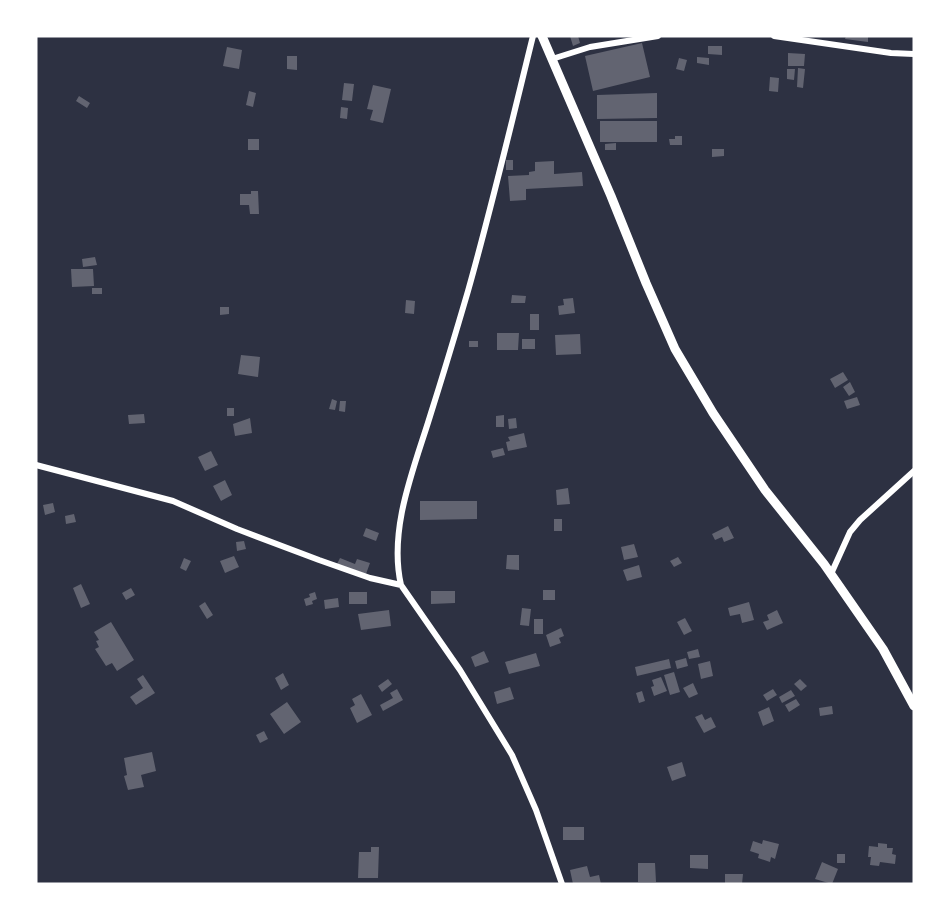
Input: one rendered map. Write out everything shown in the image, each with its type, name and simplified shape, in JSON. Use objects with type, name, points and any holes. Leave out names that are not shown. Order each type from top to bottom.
[{"type":"street","points":[[533,36],[491,208],[408,488],[401,527],[398,568],[401,585],[460,670],[512,755],[536,810],[562,884]]},
{"type":"street","points":[[542,36],[675,349],[713,413],[765,490],[831,574],[883,649],[914,706]]},
{"type":"street","points":[[552,59],[590,47],[658,36]]},
{"type":"street","points":[[774,36],[891,53],[914,54]]},
{"type":"street","points":[[36,465],[173,501],[329,564],[370,578],[401,585]]},
{"type":"street","points":[[831,574],[850,532],[914,471]]},
{"type":"building","points":[[570,36],[578,36],[580,43],[573,46]]},
{"type":"building","points":[[846,36],[868,36],[868,42],[845,39]]},
{"type":"building","points":[[642,43],[650,77],[593,91],[585,56]]},
{"type":"building","points":[[708,46],[722,46],[722,55],[708,54]]},
{"type":"building","points":[[227,47],[242,50],[239,69],[223,66]]},
{"type":"building","points":[[788,53],[805,54],[804,66],[788,66]]},
{"type":"building","points":[[287,56],[297,56],[297,70],[287,69]]},
{"type":"building","points":[[697,57],[709,58],[709,65],[697,63]]},
{"type":"building","points":[[679,58],[687,60],[684,71],[676,69]]},
{"type":"building","points":[[798,68],[805,69],[803,88],[797,87]]},
{"type":"building","points":[[787,69],[795,69],[794,80],[787,79]]},
{"type":"building","points":[[770,77],[779,78],[778,92],[769,91]]},
{"type":"building","points":[[344,83],[354,84],[352,101],[342,100]]},
{"type":"building","points":[[373,85],[391,89],[383,123],[370,120],[373,110],[367,109]]},
{"type":"building","points":[[249,91],[256,93],[253,107],[246,105]]},
{"type":"building","points":[[657,93],[657,118],[597,119],[597,95]]},
{"type":"building","points":[[79,96],[90,103],[87,108],[76,101]]},
{"type":"building","points":[[341,107],[348,108],[347,119],[340,118]]},
{"type":"building","points":[[600,121],[657,121],[657,142],[600,142]]},
{"type":"building","points":[[675,136],[682,136],[682,145],[670,145],[669,139],[675,139]]},
{"type":"building","points":[[248,139],[259,139],[259,150],[248,150]]},
{"type":"building","points":[[616,143],[616,150],[605,150],[605,144]]},
{"type":"building","points":[[712,149],[724,149],[724,156],[712,157]]},
{"type":"building","points":[[506,160],[513,160],[513,170],[506,170]]},
{"type":"building","points":[[554,161],[554,174],[582,172],[583,186],[526,189],[526,200],[510,201],[508,176],[529,175],[529,172],[535,171],[535,162]]},
{"type":"building","points":[[251,191],[258,191],[259,214],[250,214],[249,205],[240,205],[240,194],[251,194]]},
{"type":"building","points":[[95,257],[97,265],[83,267],[82,259]]},
{"type":"building","points":[[71,269],[93,269],[94,286],[72,287]]},
{"type":"building","points":[[92,288],[102,288],[102,294],[92,294]]},
{"type":"building","points":[[512,295],[526,296],[525,303],[511,303]]},
{"type":"building","points":[[573,298],[575,313],[559,315],[558,306],[564,305],[563,299]]},
{"type":"building","points":[[406,300],[415,301],[414,314],[405,313]]},
{"type":"building","points":[[220,307],[229,307],[229,314],[220,315]]},
{"type":"building","points":[[530,314],[539,314],[539,330],[530,330]]},
{"type":"building","points":[[497,333],[519,333],[518,350],[497,350]]},
{"type":"building","points":[[580,334],[581,354],[556,355],[555,335]]},
{"type":"building","points":[[522,339],[535,339],[535,349],[522,349]]},
{"type":"building","points":[[469,341],[478,341],[478,347],[469,347]]},
{"type":"building","points":[[241,355],[260,357],[258,377],[238,374]]},
{"type":"building","points":[[843,372],[848,380],[835,388],[830,379]]},
{"type":"building","points":[[850,382],[855,392],[849,396],[843,387]]},
{"type":"building","points":[[857,397],[860,405],[847,409],[844,401]]},
{"type":"building","points":[[332,399],[337,401],[335,410],[329,409]]},
{"type":"building","points":[[340,401],[346,401],[345,412],[339,411]]},
{"type":"building","points":[[227,408],[234,408],[234,416],[227,416]]},
{"type":"building","points":[[144,414],[145,423],[129,424],[128,415]]},
{"type":"building","points":[[504,415],[504,427],[496,427],[496,416]]},
{"type":"building","points":[[250,418],[252,433],[235,436],[233,424]]},
{"type":"building","points":[[516,418],[517,428],[509,429],[508,419]]},
{"type":"building","points":[[524,433],[527,447],[508,451],[506,442],[510,441],[508,437]]},
{"type":"building","points":[[503,448],[505,455],[493,458],[491,451]]},
{"type":"building","points":[[211,451],[218,465],[205,471],[198,457]]},
{"type":"building","points":[[225,480],[232,495],[221,501],[213,486]]},
{"type":"building","points":[[568,488],[570,504],[557,505],[556,490]]},
{"type":"building","points":[[420,501],[477,501],[477,519],[420,520]]},
{"type":"building","points":[[53,503],[55,512],[45,515],[43,505]]},
{"type":"building","points":[[74,514],[76,522],[66,524],[65,516]]},
{"type":"building","points":[[554,519],[562,519],[562,531],[554,531]]},
{"type":"building","points":[[728,526],[734,538],[724,542],[722,537],[715,540],[712,534]]},
{"type":"building","points":[[366,528],[379,533],[376,541],[363,536]]},
{"type":"building","points":[[244,541],[246,549],[237,551],[236,542]]},
{"type":"building","points":[[634,544],[638,557],[624,560],[621,547]]},
{"type":"building","points":[[507,555],[519,555],[519,570],[506,569]]},
{"type":"building","points":[[234,556],[239,567],[225,573],[220,561]]},
{"type":"building","points":[[678,557],[682,563],[674,567],[670,561]]},
{"type":"building","points":[[184,558],[191,561],[186,571],[180,568]]},
{"type":"building","points":[[340,558],[355,564],[357,559],[370,563],[366,574],[337,564]]},
{"type":"building","points":[[639,565],[642,577],[627,581],[623,570]]},
{"type":"building","points":[[81,584],[90,604],[81,608],[73,588]]},
{"type":"building","points":[[131,588],[135,595],[126,600],[122,593]]},
{"type":"building","points":[[543,590],[555,590],[555,600],[543,600]]},
{"type":"building","points":[[431,591],[455,591],[455,603],[431,604]]},
{"type":"building","points":[[315,592],[317,599],[312,601],[313,604],[306,606],[304,599]]},
{"type":"building","points":[[349,592],[367,592],[367,604],[349,604]]},
{"type":"building","points":[[338,598],[339,607],[325,609],[324,600]]},
{"type":"building","points":[[205,602],[213,615],[207,619],[199,606]]},
{"type":"building","points":[[749,602],[754,620],[742,623],[740,614],[730,616],[728,608]]},
{"type":"building","points":[[522,608],[531,609],[529,626],[520,625]]},
{"type":"building","points":[[389,610],[391,626],[361,630],[358,614]]},
{"type":"building","points":[[777,610],[783,623],[767,630],[763,622],[769,620],[767,615]]},
{"type":"building","points":[[685,618],[692,631],[684,635],[677,622]]},
{"type":"building","points":[[534,619],[543,619],[543,634],[534,634]]},
{"type":"building","points":[[111,622],[134,660],[117,671],[112,663],[106,666],[95,649],[99,647],[96,641],[99,640],[94,632]]},
{"type":"building","points":[[561,628],[564,636],[559,638],[561,643],[550,647],[546,635]]},
{"type":"building","points":[[698,649],[700,657],[689,659],[687,652]]},
{"type":"building","points":[[484,651],[489,662],[475,667],[471,657]]},
{"type":"building","points":[[536,653],[540,666],[509,674],[505,662]]},
{"type":"building","points":[[686,658],[688,666],[677,669],[675,661]]},
{"type":"building","points":[[669,659],[671,668],[637,676],[635,667]]},
{"type":"building","points":[[710,661],[713,676],[701,679],[698,664]]},
{"type":"building","points":[[674,672],[680,692],[670,695],[664,675]]},
{"type":"building","points":[[283,673],[289,685],[281,690],[275,678]]},
{"type":"building","points":[[143,675],[155,693],[136,705],[130,697],[143,688],[137,679]]},
{"type":"building","points":[[661,677],[667,691],[654,696],[651,687],[654,686],[652,680]]},
{"type":"building","points":[[388,679],[392,684],[382,692],[378,686]]},
{"type":"building","points":[[800,679],[807,686],[801,691],[794,684]]},
{"type":"building","points":[[693,683],[698,694],[689,698],[683,688]]},
{"type":"building","points":[[510,687],[514,699],[497,704],[494,692]]},
{"type":"building","points":[[397,689],[403,700],[383,711],[380,705],[393,698],[390,693]]},
{"type":"building","points":[[773,689],[777,695],[767,701],[763,695]]},
{"type":"building","points":[[791,690],[795,696],[782,703],[779,697]]},
{"type":"building","points":[[642,691],[645,701],[639,703],[636,693]]},
{"type":"building","points":[[361,694],[372,715],[357,723],[350,708],[355,705],[352,699]]},
{"type":"building","points":[[796,699],[800,705],[789,712],[785,705]]},
{"type":"building","points":[[287,702],[301,722],[284,734],[270,714]]},
{"type":"building","points":[[832,706],[833,714],[820,716],[819,708]]},
{"type":"building","points":[[769,707],[774,721],[763,726],[758,712]]},
{"type":"building","points":[[702,714],[705,720],[711,717],[716,727],[704,733],[695,717]]},
{"type":"building","points":[[264,731],[268,739],[260,743],[256,735]]},
{"type":"building","points":[[152,752],[156,771],[141,775],[144,787],[128,790],[124,776],[127,775],[124,758]]},
{"type":"building","points":[[682,762],[686,776],[672,781],[667,767]]},
{"type":"building","points":[[563,827],[584,827],[584,840],[563,840]]},
{"type":"building","points":[[763,840],[779,844],[775,859],[771,857],[770,862],[758,858],[759,854],[750,851],[753,841],[762,844]]},
{"type":"building","points":[[878,843],[887,844],[887,848],[893,848],[892,854],[896,855],[895,864],[880,862],[879,866],[870,865],[869,846],[878,847]]},
{"type":"building","points":[[371,847],[379,847],[378,878],[358,878],[359,852],[371,852]]},
{"type":"building","points":[[837,854],[845,854],[845,863],[837,863]]},
{"type":"building","points":[[690,855],[708,855],[708,869],[690,868]]},
{"type":"building","points":[[822,862],[838,869],[832,884],[815,879]]},
{"type":"building","points":[[638,863],[655,863],[656,882],[638,882]]},
{"type":"building","points":[[587,866],[590,877],[599,875],[601,884],[573,884],[570,870]]},
{"type":"building","points":[[725,874],[743,874],[742,884],[725,884]]}]
